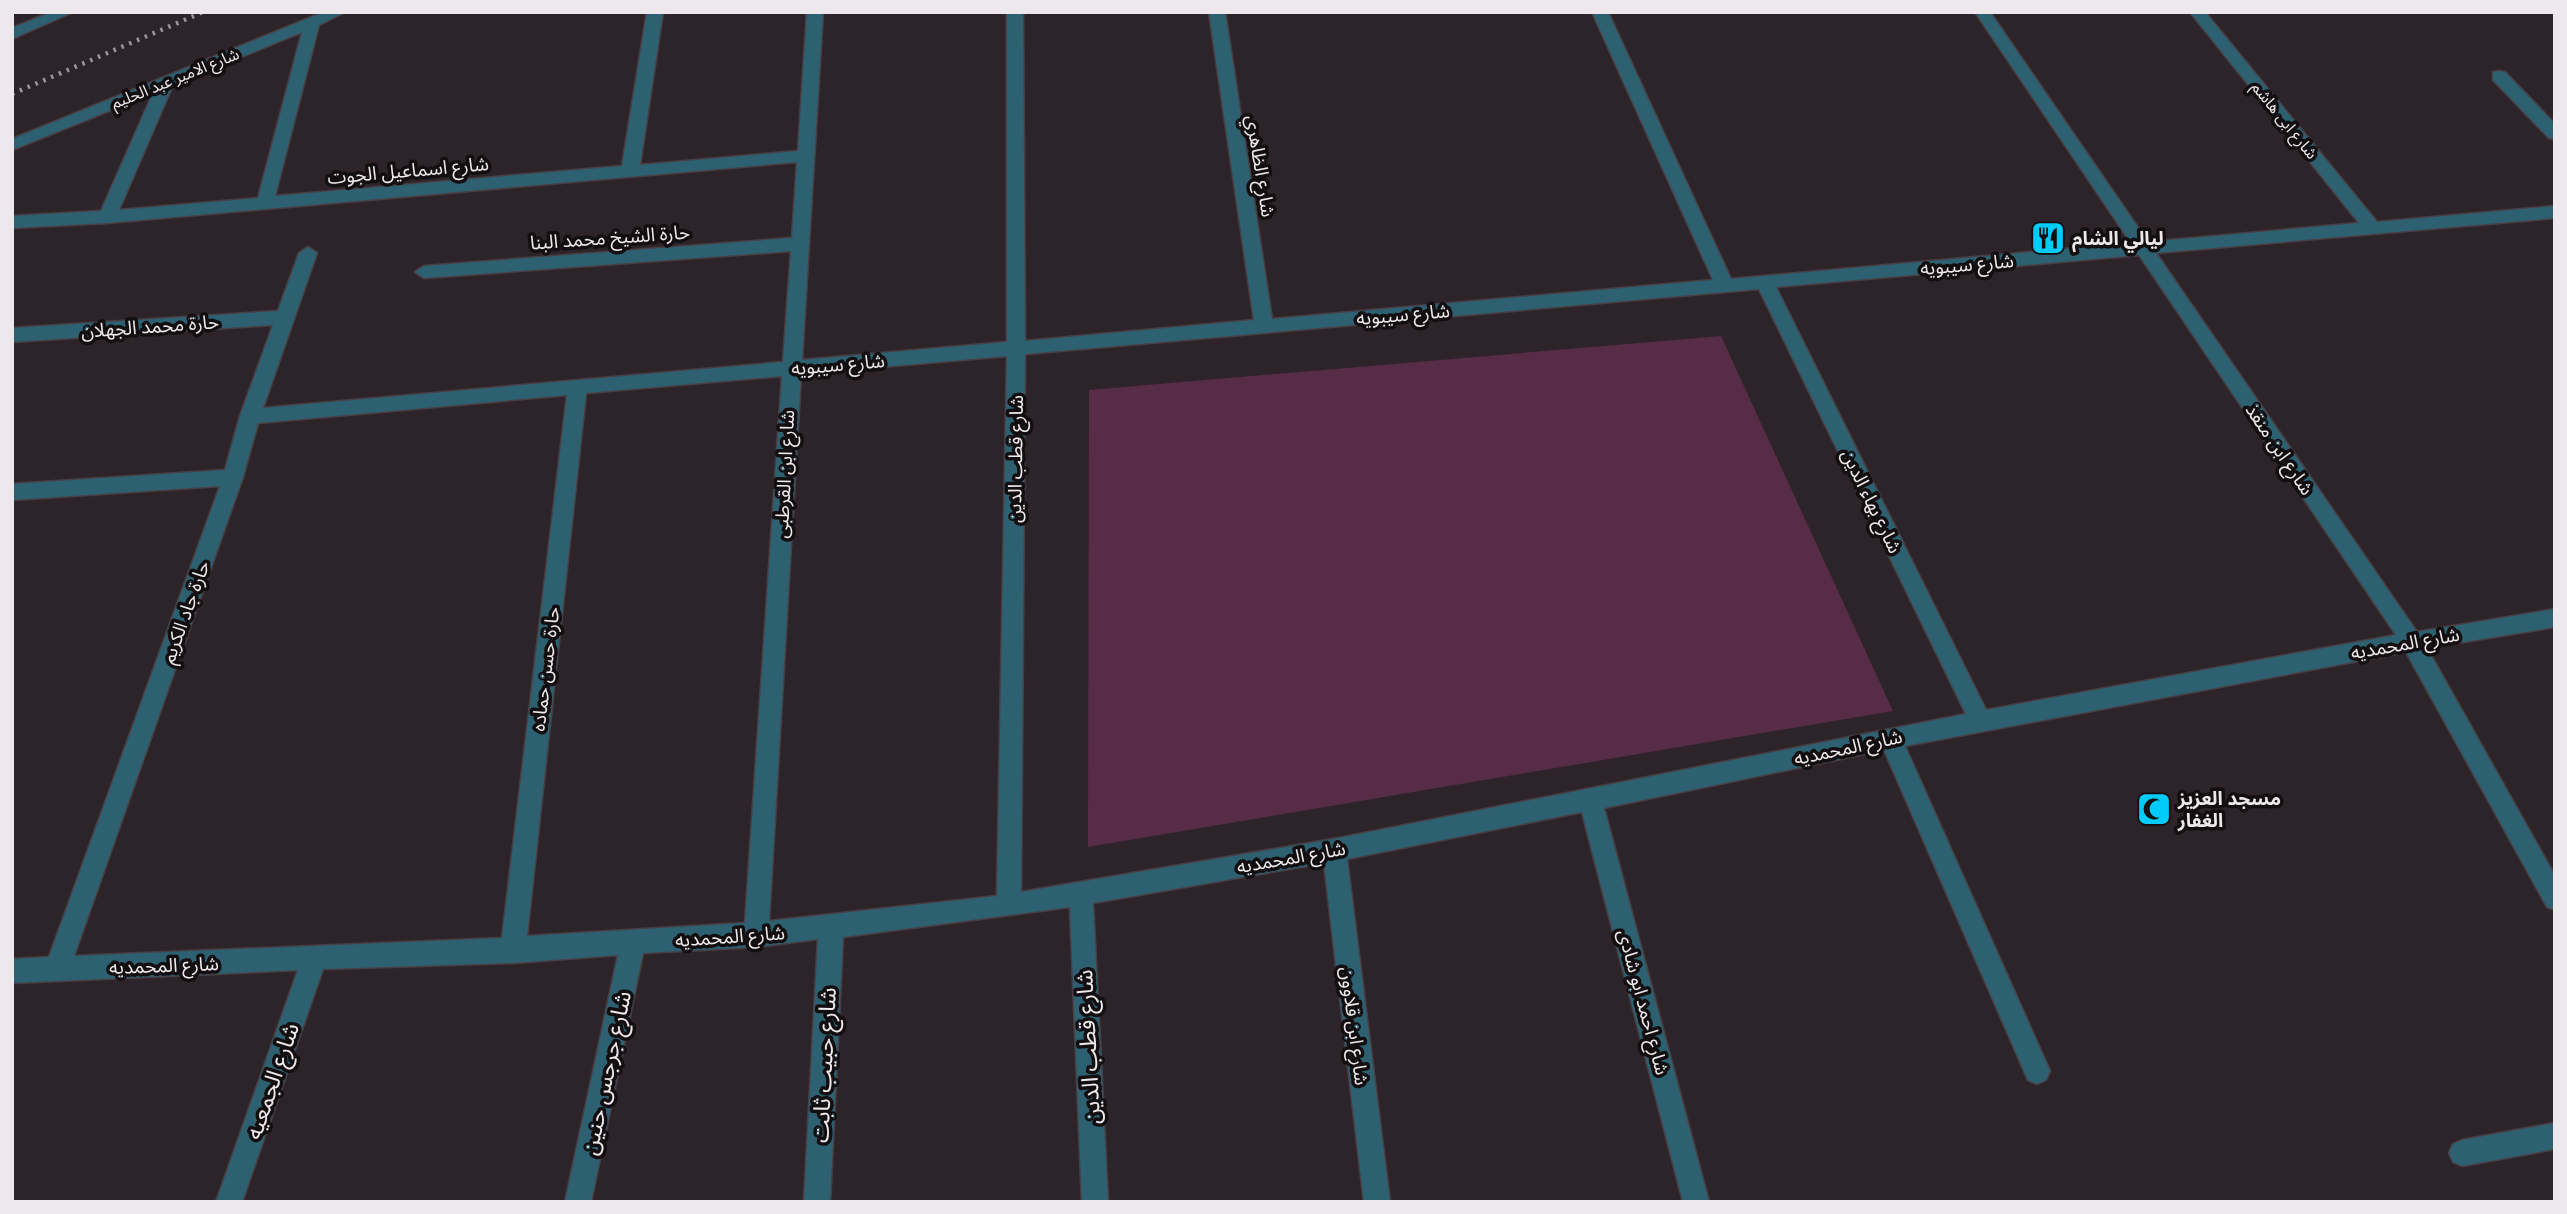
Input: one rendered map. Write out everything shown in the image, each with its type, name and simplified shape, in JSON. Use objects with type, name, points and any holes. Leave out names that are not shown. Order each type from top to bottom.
[{"type":"street","points":[[12,34],[66,12]]},
{"type":"street","name":"شارع الامير عبد الحليم","points":[[12,145],[338,12]]},
{"type":"street","points":[[630,172],[655,12]]},
{"type":"street","name":"شارع ابن القرطبى","points":[[756,935],[790,368],[815,12]]},
{"type":"street","name":"شارع قطب الدين","points":[[1009,905],[1016,349],[1015,12]]},
{"type":"street","name":"شارع الظاهري","points":[[1217,12],[1264,327]]},
{"type":"street","points":[[1600,12],[1725,286]]},
{"type":"street","name":"شارع ابن منقذ","points":[[1982,12],[2412,642],[2555,899]]},
{"type":"street","name":"شارع ابى هاشم","points":[[2197,12],[2372,228]]},
{"type":"street","points":[[265,204],[312,23]]},
{"type":"street","points":[[2499,76],[2555,134]]},
{"type":"street","points":[[107,217],[167,80]]},
{"type":"street","name":"شارع اسماعيل الجوت","points":[[12,222],[265,204],[806,156]]},
{"type":"street","name":"شارع سيبويه","points":[[250,416],[2555,212]]},
{"type":"street","name":"حارة الشيخ محمد البنا","points":[[424,272],[800,244]]},
{"type":"street","name":"حارة جاد الكريم","points":[[57,969],[233,477],[250,416],[309,253]]},
{"type":"street","name":"شارع بهاء الدين","points":[[1764,281],[1980,720]]},
{"type":"street","name":"حارة محمد الجهلان","points":[[12,335],[287,317]]},
{"type":"street","name":"حارة حسن حماده","points":[[513,951],[577,387]]},
{"type":"street","points":[[12,492],[233,477]]},
{"type":"street","name":"شارع المحمديه","points":[[12,971],[513,951],[756,935],[1009,905],[1334,850],[1591,801],[1980,720],[2555,618]]},
{"type":"street","points":[[1891,738],[2037,1071]]},
{"type":"street","name":"شارع احمد ابو شادى","points":[[1591,801],[1696,1202]]},
{"type":"street","name":"شارع ابن قلاوون","points":[[1334,850],[1377,1202]]},
{"type":"street","name":"شارع قطب الدين","points":[[1081,892],[1095,1202]]},
{"type":"street","name":"شارع حبيب ثابت","points":[[817,1202],[831,928]]},
{"type":"street","name":"شارع جرجس حنين","points":[[578,1202],[633,943]]},
{"type":"street","name":"شارع الجمعيه","points":[[229,1202],[314,960]]},
{"type":"street","points":[[2462,1153],[2555,1136]]},
{"type":"shaded area","points":[[1721,336],[1893,711],[1088,847],[1089,390]]},
{"type":"railway","points":[[12,94],[203,12]]},
{"type":"place","name":"ليالي الشام","points":[[2048,238]]},
{"type":"place","name":"مسجد العزيز الغفار","points":[[2154,809]]}]
